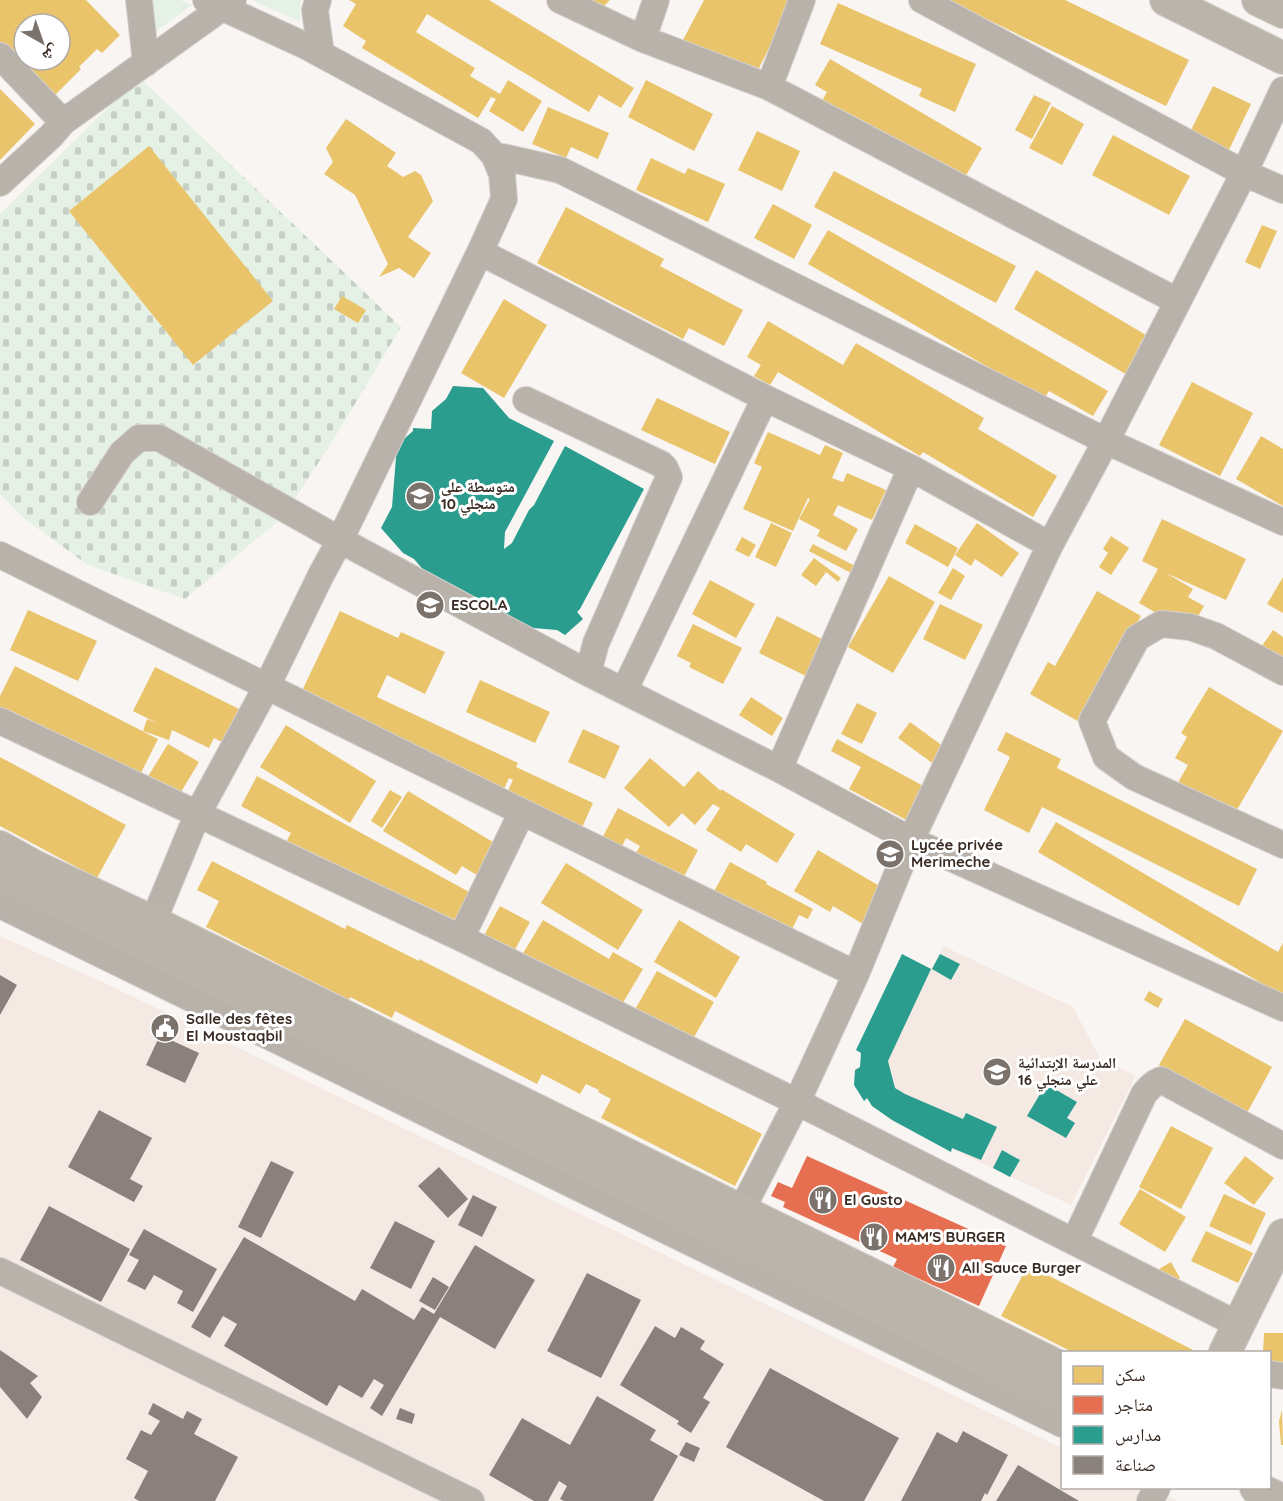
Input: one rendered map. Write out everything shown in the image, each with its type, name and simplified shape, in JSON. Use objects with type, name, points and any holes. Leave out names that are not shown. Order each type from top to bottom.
[{"type":"main road","points":[[1166,0],[1283,58]]},
{"type":"main road","points":[[1258,0],[1283,12]]},
{"type":"main road","points":[[0,847],[36,867],[153,922],[730,1234],[1061,1368]]},
{"type":"main road","points":[[0,874],[421,1084],[1061,1397]]},
{"type":"main road","points":[[1226,1351],[1283,1235]]},
{"type":"main road","points":[[1258,1489],[1283,1500]]},
{"type":"street","points":[[139,0],[146,63]]},
{"type":"street","points":[[318,0],[315,10],[321,54]]},
{"type":"street","points":[[560,0],[643,39],[769,87],[1177,301]]},
{"type":"street","points":[[643,39],[656,0]]},
{"type":"street","points":[[769,87],[802,0]]},
{"type":"street","points":[[922,0],[1244,173],[1283,190]]},
{"type":"street","points":[[0,183],[63,122],[146,63],[220,3],[306,46],[481,141],[494,155],[502,174],[504,199],[480,252],[267,686],[198,813],[153,922]]},
{"type":"street","points":[[0,56],[63,122]]},
{"type":"street","points":[[730,1234],[797,1102],[856,974],[911,840],[1050,545],[1244,173],[1283,90]]},
{"type":"street","points":[[494,155],[561,170],[1106,441],[1283,522]]},
{"type":"street","points":[[480,252],[765,399],[911,468],[1050,545]]},
{"type":"street","points":[[624,691],[765,399]]},
{"type":"street","points":[[526,400],[661,464],[669,477],[596,643],[588,673]]},
{"type":"street","points":[[90,502],[122,453],[139,438],[159,438],[340,540],[588,673],[779,769],[911,840],[1283,1008]]},
{"type":"street","points":[[779,769],[911,468]]},
{"type":"street","points":[[0,555],[856,974]]},
{"type":"street","points":[[1283,672],[1216,636],[1190,627],[1161,624],[1137,638],[1092,721],[1106,757],[1134,777],[1283,845]]},
{"type":"street","points":[[0,721],[460,938],[797,1102],[1239,1325]]},
{"type":"street","points":[[460,938],[522,812]]},
{"type":"street","points":[[0,905],[730,1234],[1061,1423]]},
{"type":"street","points":[[1074,1242],[1144,1094],[1156,1082],[1161,1080],[1283,1146]]},
{"type":"street","points":[[0,1271],[471,1501]]},
{"type":"shaded area","points":[[0,936],[109,985],[1061,1448],[1061,1489],[1149,1489],[1178,1501],[0,1501]]},
{"type":"shaded area","name":"المدرسة الإبتدائية علي منجلي 16","points":[[943,946],[1073,1007],[1099,1057],[1136,1076],[1071,1205],[898,1124],[877,1110],[868,1096],[912,962],[932,968]]},
{"type":"green space","points":[[148,0],[180,0],[192,5],[151,35]]},
{"type":"green space","points":[[252,0],[301,0],[300,22]]},
{"type":"green space","points":[[139,77],[401,327],[335,437],[283,517],[185,599],[88,565],[26,520],[0,494],[0,214]]},
{"type":"building: سكن","points":[[0,0],[86,0],[120,35],[102,53],[97,49],[53,97],[28,72],[72,72],[72,12],[12,12],[12,56],[0,44]]},
{"type":"building: سكن","points":[[349,0],[489,0],[634,88],[621,108],[599,95],[589,112],[427,14],[416,32],[475,68],[470,76],[500,94],[508,80],[542,101],[523,132],[489,111],[496,99],[491,97],[478,118],[362,48],[366,41],[343,26],[356,4]]},
{"type":"building: سكن","points":[[590,0],[610,0],[603,7]]},
{"type":"building: سكن","points":[[704,0],[793,0],[755,76],[683,40]]},
{"type":"building: سكن","points":[[947,0],[1065,0],[1189,60],[1166,106]]},
{"type":"building: سكن","points":[[838,3],[976,64],[955,112],[919,96],[922,89],[820,44]]},
{"type":"building: سكن","points":[[830,59],[982,148],[961,184],[821,102],[827,92],[815,85]]},
{"type":"building: سكن","points":[[646,80],[713,114],[694,151],[628,117]]},
{"type":"building: سكن","points":[[1213,86],[1251,104],[1227,154],[1188,136]]},
{"type":"building: سكن","points":[[0,89],[35,124],[0,160]]},
{"type":"building: سكن","points":[[1034,95],[1051,103],[1032,139],[1015,130]]},
{"type":"building: سكن","points":[[1052,106],[1084,124],[1062,165],[1029,148]]},
{"type":"building: سكن","points":[[548,107],[609,133],[598,159],[571,147],[566,158],[532,144]]},
{"type":"building: سكن","points":[[346,119],[396,153],[387,166],[403,177],[415,171],[421,175],[433,201],[408,237],[431,253],[414,278],[399,268],[379,277],[388,264],[355,195],[324,174],[333,162],[326,148]]},
{"type":"building: سكن","points":[[757,131],[800,151],[782,191],[738,170]]},
{"type":"building: سكن","points":[[1113,135],[1190,176],[1169,215],[1092,175]]},
{"type":"building: سكن","points":[[149,146],[273,301],[193,365],[69,211]]},
{"type":"building: سكن","points":[[651,158],[685,174],[688,168],[725,184],[708,222],[636,190]]},
{"type":"building: سكن","points":[[834,171],[1016,266],[996,303],[814,207]]},
{"type":"building: سكن","points":[[773,204],[812,225],[794,259],[754,238]]},
{"type":"building: سكن","points":[[566,207],[664,259],[660,266],[743,310],[724,346],[689,328],[683,339],[537,263]]},
{"type":"building: سكن","points":[[1262,225],[1277,231],[1260,269],[1245,262]]},
{"type":"building: سكن","points":[[828,230],[1108,391],[1093,416],[1049,391],[1044,399],[808,264]]},
{"type":"building: سكن","points":[[1036,270],[1146,335],[1140,343],[1146,347],[1129,376],[1014,309]]},
{"type":"building: سكن","points":[[342,296],[366,310],[358,323],[334,309]]},
{"type":"building: سكن","points":[[504,299],[547,325],[504,398],[461,373]]},
{"type":"building: سكن","points":[[768,321],[843,365],[856,343],[984,418],[978,429],[1057,476],[1033,517],[923,452],[920,456],[778,372],[770,385],[754,376],[761,365],[747,357]]},
{"type":"building: سكن","points":[[1192,382],[1253,413],[1220,476],[1159,445]]},
{"type":"building: سكن","points":[[657,398],[730,432],[715,464],[641,430]]},
{"type":"building: سكن","points":[[768,432],[820,455],[825,445],[843,453],[832,478],[843,482],[847,473],[886,490],[872,520],[838,505],[833,515],[858,529],[846,551],[817,536],[820,530],[799,519],[810,499],[808,498],[793,531],[743,509],[762,467],[754,463]]},
{"type":"building: سكن","points":[[1261,436],[1283,449],[1283,506],[1236,479]]},
{"type":"building: سكن","points":[[1162,519],[1246,559],[1226,600],[1166,573],[1193,589],[1188,597],[1204,606],[1189,632],[1139,603],[1158,569],[1142,561]]},
{"type":"building: سكن","points":[[771,523],[792,533],[776,567],[755,557]]},
{"type":"building: سكن","points":[[977,523],[1019,553],[1002,577],[975,559],[971,566],[955,555]]},
{"type":"building: سكن","points":[[915,524],[958,548],[948,567],[905,543]]},
{"type":"building: سكن","points":[[1111,536],[1129,548],[1111,575],[1099,567],[1108,553],[1103,549]]},
{"type":"building: سكن","points":[[742,537],[756,545],[749,557],[735,550]]},
{"type":"building: سكن","points":[[813,544],[855,566],[851,573],[809,551]]},
{"type":"building: سكن","points":[[814,558],[841,578],[838,582],[826,572],[816,586],[801,575]]},
{"type":"building: سكن","points":[[953,568],[965,576],[951,600],[938,593]]},
{"type":"building: سكن","points":[[889,576],[935,602],[893,673],[848,647]]},
{"type":"building: سكن","points":[[1283,577],[1283,613],[1267,604]]},
{"type":"building: سكن","points":[[710,580],[755,604],[736,638],[692,614]]},
{"type":"building: سكن","points":[[1097,591],[1141,616],[1081,723],[1030,694],[1048,662],[1055,666]]},
{"type":"building: سكن","points":[[940,604],[983,625],[965,660],[923,639]]},
{"type":"building: سكن","points":[[28,610],[97,641],[78,681],[10,650]]},
{"type":"building: سكن","points":[[340,611],[398,638],[401,632],[445,652],[425,694],[387,675],[377,697],[518,763],[516,767],[593,803],[580,832],[505,797],[513,780],[509,778],[500,797],[300,695]]},
{"type":"building: سكن","points":[[777,616],[824,640],[806,676],[759,653]]},
{"type":"building: سكن","points":[[693,624],[742,648],[723,684],[689,667],[691,663],[677,656]]},
{"type":"building: سكن","points":[[1273,630],[1283,637],[1283,682],[1252,660]]},
{"type":"building: سكن","points":[[15,666],[158,739],[139,777],[0,707],[0,696]]},
{"type":"building: سكن","points":[[155,667],[239,709],[222,742],[214,738],[209,748],[172,730],[169,740],[143,731],[147,719],[159,724],[133,711]]},
{"type":"building: سكن","points":[[480,680],[550,712],[535,743],[466,712]]},
{"type":"building: سكن","points":[[1209,687],[1283,731],[1231,820],[1175,788],[1188,765],[1175,758],[1187,737],[1181,733]]},
{"type":"building: سكن","points":[[751,697],[783,718],[772,736],[739,715]]},
{"type":"building: سكن","points":[[857,703],[877,713],[862,744],[841,734]]},
{"type":"building: سكن","points":[[910,722],[947,749],[935,765],[898,738]]},
{"type":"building: سكن","points":[[286,725],[376,781],[350,823],[260,767]]},
{"type":"building: سكن","points":[[583,729],[620,746],[605,779],[568,762]]},
{"type":"building: سكن","points":[[1006,732],[1061,759],[1057,768],[1257,869],[1239,906],[1042,807],[1029,833],[984,810],[1010,757],[997,750]]},
{"type":"building: سكن","points":[[837,739],[929,789],[910,822],[849,789],[861,767],[831,751]]},
{"type":"building: سكن","points":[[168,744],[199,762],[178,797],[147,778]]},
{"type":"building: سكن","points":[[0,757],[126,825],[97,878],[0,826]]},
{"type":"building: سكن","points":[[650,758],[684,787],[698,771],[721,791],[721,789],[795,834],[777,863],[746,844],[741,852],[706,830],[720,808],[713,804],[695,825],[682,813],[669,827],[624,788]]},
{"type":"building: سكن","points":[[257,776],[471,893],[453,927],[286,842],[291,833],[241,806]]},
{"type":"building: سكن","points":[[390,790],[402,797],[382,828],[371,821]]},
{"type":"building: سكن","points":[[408,791],[498,845],[480,877],[462,866],[456,875],[383,831]]},
{"type":"building: سكن","points":[[618,808],[698,850],[679,886],[631,862],[640,846],[626,838],[620,850],[601,840]]},
{"type":"building: سكن","points":[[1056,822],[1278,952],[1283,943],[1283,996],[1038,852]]},
{"type":"building: سكن","points":[[818,850],[883,888],[863,924],[833,906],[830,912],[794,891]]},
{"type":"building: سكن","points":[[212,861],[345,929],[347,925],[419,961],[419,959],[762,1134],[735,1186],[601,1118],[611,1099],[598,1092],[599,1090],[586,1084],[580,1094],[542,1074],[537,1084],[395,1011],[392,1018],[350,997],[349,1000],[206,927],[219,901],[197,890]]},
{"type":"building: سكن","points":[[730,862],[813,909],[808,919],[799,915],[792,929],[752,909],[748,917],[711,897]]},
{"type":"building: سكن","points":[[566,863],[643,910],[618,950],[541,903]]},
{"type":"building: سكن","points":[[500,906],[530,922],[511,957],[481,941]]},
{"type":"building: سكن","points":[[543,920],[609,959],[613,952],[643,969],[618,1011],[522,955]]},
{"type":"building: سكن","points":[[679,920],[740,957],[716,998],[654,962]]},
{"type":"building: سكن","points":[[657,971],[714,1002],[690,1044],[633,1013]]},
{"type":"building: سكن","points":[[1149,991],[1163,999],[1158,1008],[1144,1000]]},
{"type":"building: سكن","points":[[1185,1019],[1272,1067],[1247,1113],[1159,1065]]},
{"type":"building: سكن","points":[[1171,1126],[1213,1148],[1181,1209],[1139,1187]]},
{"type":"building: سكن","points":[[1245,1156],[1274,1178],[1254,1205],[1224,1183]]},
{"type":"building: سكن","points":[[1140,1189],[1186,1217],[1165,1252],[1119,1224]]},
{"type":"building: سكن","points":[[1224,1194],[1266,1213],[1251,1245],[1209,1226]]},
{"type":"building: سكن","points":[[1206,1231],[1253,1253],[1238,1283],[1191,1261]]},
{"type":"building: سكن","points":[[1171,1262],[1180,1278],[1167,1285],[1159,1269]]},
{"type":"building: سكن","points":[[1028,1265],[1193,1350],[1070,1351],[1001,1316]]},
{"type":"building: سكن","points":[[1264,1333],[1283,1333],[1283,1384],[1271,1375],[1271,1351],[1263,1351]]},
{"type":"building: سكن","points":[[1282,1410],[1283,1445],[1281,1445],[1279,1421]]},
{"type":"building: متاجر","points":[[807,1156],[1006,1246],[979,1306],[893,1267],[897,1259],[783,1207],[785,1202],[771,1196],[778,1182],[792,1188]]},
{"type":"building: مدارس","points":[[453,386],[483,388],[509,418],[554,441],[505,532],[504,549],[512,543],[565,446],[644,489],[577,612],[583,619],[565,635],[557,630],[533,628],[426,573],[414,559],[403,553],[381,528],[392,507],[397,445],[413,431],[413,428],[431,429],[432,411],[446,399]]},
{"type":"building: مدارس","points":[[902,954],[931,969],[888,1061],[895,1088],[963,1119],[966,1113],[997,1127],[981,1160],[952,1148],[951,1152],[892,1120],[872,1106],[867,1098],[864,1101],[854,1085],[855,1070],[860,1067],[861,1053],[856,1050]]},
{"type":"building: مدارس","points":[[940,954],[960,964],[951,980],[932,969]]},
{"type":"building: مدارس","points":[[1046,1084],[1077,1102],[1067,1118],[1075,1123],[1066,1138],[1027,1116]]},
{"type":"building: مدارس","points":[[1002,1150],[1020,1160],[1010,1177],[993,1168]]},
{"type":"building: صناعة","points":[[0,975],[17,985],[0,1015]]},
{"type":"building: صناعة","points":[[160,1035],[199,1053],[185,1083],[146,1065]]},
{"type":"building: صناعة","points":[[99,1110],[152,1138],[130,1179],[143,1186],[134,1202],[68,1167]]},
{"type":"building: صناعة","points":[[271,1161],[294,1172],[261,1238],[238,1227]]},
{"type":"building: صناعة","points":[[439,1167],[468,1199],[448,1218],[418,1186]]},
{"type":"building: صناعة","points":[[473,1195],[497,1207],[482,1237],[458,1225]]},
{"type":"building: صناعة","points":[[49,1206],[130,1249],[101,1302],[20,1260]]},
{"type":"building: صناعة","points":[[395,1221],[435,1241],[411,1289],[370,1268]]},
{"type":"building: صناعة","points":[[144,1229],[217,1269],[193,1312],[177,1303],[183,1291],[154,1275],[145,1290],[127,1281],[139,1260],[129,1255]]},
{"type":"building: صناعة","points":[[244,1237],[355,1301],[362,1289],[414,1320],[422,1307],[434,1314],[475,1245],[535,1280],[495,1349],[440,1317],[382,1416],[370,1408],[384,1385],[374,1379],[362,1398],[339,1385],[327,1406],[224,1346],[237,1324],[223,1316],[210,1338],[191,1327]]},
{"type":"building: صناعة","points":[[587,1273],[641,1300],[601,1378],[547,1351]]},
{"type":"building: صناعة","points":[[433,1277],[449,1287],[435,1310],[419,1301]]},
{"type":"building: صناعة","points":[[655,1326],[675,1338],[681,1327],[705,1341],[700,1349],[724,1364],[703,1398],[710,1402],[691,1433],[677,1424],[679,1421],[620,1385]]},
{"type":"building: صناعة","points":[[0,1350],[38,1376],[30,1383],[42,1397],[27,1419],[0,1387]]},
{"type":"building: صناعة","points":[[770,1368],[899,1438],[864,1501],[824,1501],[726,1447]]},
{"type":"building: صناعة","points":[[597,1396],[656,1430],[650,1440],[678,1456],[653,1501],[564,1501],[560,1499],[567,1486],[559,1481],[548,1501],[534,1501],[489,1475],[522,1418],[570,1445]]},
{"type":"building: صناعة","points":[[153,1403],[183,1419],[187,1411],[202,1419],[194,1434],[238,1457],[215,1501],[139,1501],[134,1498],[148,1471],[126,1459],[141,1430],[151,1435],[160,1421],[148,1414]]},
{"type":"building: صناعة","points":[[400,1408],[415,1414],[412,1424],[396,1419]]},
{"type":"building: صناعة","points":[[963,1431],[1008,1455],[987,1495],[985,1493],[981,1501],[901,1501],[937,1432],[957,1443]]},
{"type":"building: صناعة","points":[[686,1442],[700,1448],[694,1462],[679,1455]]},
{"type":"building: صناعة","points":[[1018,1465],[1079,1501],[996,1501]]},
{"type":"place","name":"متوسطة علي منجلي 10","points":[[420,496]]},
{"type":"place","name":"ESCOLA","points":[[430,605]]},
{"type":"place","name":"Lycée privée Merimeche","points":[[890,854]]},
{"type":"place","name":"Salle des fêtes El Moustaqbil","points":[[165,1028]]},
{"type":"place","name":"المدرسة الإبتدائية علي منجلي 16","points":[[997,1072]]},
{"type":"place","name":"El Gusto","points":[[823,1200]]},
{"type":"place","name":"MAM'S BURGER","points":[[874,1237]]},
{"type":"place","name":"All Sauce Burger","points":[[941,1268]]}]
